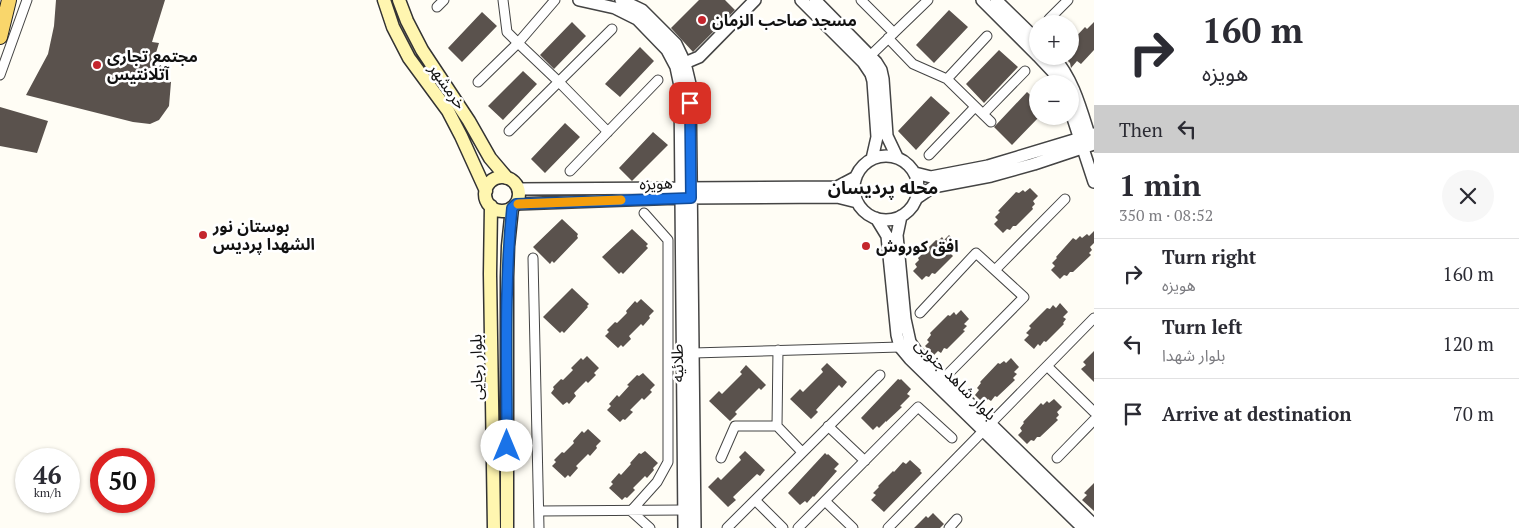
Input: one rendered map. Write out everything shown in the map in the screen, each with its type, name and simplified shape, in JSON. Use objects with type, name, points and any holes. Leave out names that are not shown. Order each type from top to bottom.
[{"type":"main road","name":"خرمشهر","points":[[384,0],[394,27],[409,58],[448,111],[486,190]]},
{"type":"main road","name":"خرمشهر","points":[[399,0],[407,22],[422,50],[469,121],[490,158],[507,178]]},
{"type":"main road","points":[[0,37],[5,1]]},
{"type":"main road","points":[[496,178],[507,178],[516,184],[519,194],[514,206],[501,211],[487,202],[486,190],[491,181],[496,178]]},
{"type":"main road","name":"بلوار رجایی","points":[[491,206],[490,274],[494,528]]},
{"type":"main road","name":"بلوار رجایی","points":[[507,528],[507,277],[508,246],[514,206]]},
{"type":"street","points":[[0,75],[26,0]]},
{"type":"street","points":[[437,7],[444,0]]},
{"type":"street","points":[[503,0],[507,32],[608,132]]},
{"type":"street","points":[[478,82],[518,43],[554,0]]},
{"type":"street","points":[[579,0],[597,2],[615,8],[637,19],[681,65]]},
{"type":"street","points":[[621,0],[642,10],[662,28],[676,44],[681,65]]},
{"type":"street","points":[[681,65],[699,57],[755,0]]},
{"type":"street","points":[[801,0],[863,62],[871,74],[877,136],[872,159]]},
{"type":"street","points":[[815,0],[870,55],[881,70],[887,136],[897,157]]},
{"type":"street","points":[[861,0],[913,64],[947,79],[991,122]]},
{"type":"street","points":[[870,55],[928,0]]},
{"type":"street","points":[[1052,15],[1068,0]]},
{"type":"street","points":[[989,1],[1029,34]]},
{"type":"street","points":[[989,1],[1029,46]]},
{"type":"street","points":[[509,131],[612,29]]},
{"type":"street","points":[[947,79],[988,36]]},
{"type":"street","name":"طلائیه","points":[[681,65],[690,84],[686,187],[689,510],[694,528]]},
{"type":"street","points":[[1046,65],[1055,75]]},
{"type":"street","points":[[1060,65],[1070,80],[1089,142],[1094,182]]},
{"type":"street","points":[[983,114],[1025,71]]},
{"type":"street","points":[[570,171],[658,80]]},
{"type":"street","points":[[929,155],[975,107]]},
{"type":"street","points":[[1079,125],[1089,142]]},
{"type":"street","points":[[915,173],[931,177],[988,166],[1089,142]]},
{"type":"street","points":[[917,198],[934,187],[991,176],[1089,142]]},
{"type":"street","points":[[884,155],[897,157],[908,163],[915,173],[918,185],[917,198],[911,209],[901,216],[888,220],[876,218],[865,212],[857,202],[854,190],[856,177],[862,166],[872,159],[884,155]]},
{"type":"street","name":"هویزه","points":[[518,189],[837,187],[856,177]]},
{"type":"street","name":"هویزه","points":[[514,206],[686,187],[837,197],[857,202]]},
{"type":"street","points":[[995,270],[1065,199]]},
{"type":"street","points":[[631,511],[657,482],[668,462],[668,240],[644,213]]},
{"type":"street","name":"بلوار شاهد جنوبی","points":[[901,216],[897,235],[905,319],[910,342],[917,352],[944,378],[987,427],[1083,528]]},
{"type":"street","name":"بلوار شاهد جنوبی","points":[[876,218],[887,236],[895,320],[900,347],[910,359],[1094,525]]},
{"type":"street","points":[[920,312],[976,253],[1024,297],[944,378]]},
{"type":"street","points":[[532,258],[539,528]]},
{"type":"street","points":[[888,528],[1094,318]]},
{"type":"street","points":[[688,353],[900,347]]},
{"type":"street","points":[[778,350],[777,426],[802,452]]},
{"type":"street","points":[[1047,366],[1094,412]]},
{"type":"street","points":[[727,528],[880,375]]},
{"type":"street","points":[[798,528],[918,407],[952,438]]},
{"type":"street","points":[[1057,458],[1094,420]]},
{"type":"street","points":[[721,458],[736,426],[777,426]]},
{"type":"street","points":[[828,426],[864,461]]},
{"type":"street","points":[[755,500],[783,528]]},
{"type":"street","points":[[825,501],[852,528]]},
{"type":"street","points":[[539,511],[689,510]]},
{"type":"street","name":"طلائیه","points":[[684,528],[689,510]]},
{"type":"street","points":[[631,511],[650,528]]},
{"type":"street","points":[[949,528],[957,519]]},
{"type":"building","name":"مجتمع تجاری آتلانتیس","points":[[56,0],[165,0],[152,42],[159,43],[149,76],[171,82],[169,106],[159,120],[150,124],[133,122],[26,95],[48,54],[54,26]]},
{"type":"building","name":"مسجد صاحب الزمان","points":[[699,0],[725,0],[735,10],[693,52],[671,28]]},
{"type":"building","points":[[949,10],[968,27],[934,63],[916,45]]},
{"type":"building","points":[[482,12],[497,26],[462,62],[448,48]]},
{"type":"building","points":[[572,22],[586,36],[554,69],[540,55]]},
{"type":"building","points":[[1094,22],[1094,50],[1081,64],[1079,62],[1079,33],[1085,27],[1087,29]]},
{"type":"building","points":[[640,47],[654,61],[620,97],[605,84]]},
{"type":"building","points":[[999,50],[1018,67],[984,103],[966,84]]},
{"type":"building","points":[[523,71],[537,84],[503,120],[488,106]]},
{"type":"building","points":[[1027,92],[1029,94],[1029,125],[1031,125],[1012,145],[994,127]]},
{"type":"building","points":[[931,96],[950,113],[916,150],[898,131]]},
{"type":"building","points":[[0,107],[48,121],[37,153],[0,146]]},
{"type":"building","points":[[565,123],[580,137],[545,173],[531,159]]},
{"type":"building","points":[[653,132],[668,145],[632,181],[619,168]]},
{"type":"building","points":[[1030,188],[1038,196],[1033,201],[1035,204],[1032,207],[1033,209],[1016,226],[1013,226],[1010,230],[1007,229],[1003,233],[994,224],[998,220],[995,217],[1000,212],[998,211],[1016,192],[1019,193],[1023,190],[1025,192]]},
{"type":"building","points":[[562,219],[578,234],[578,238],[554,263],[552,261],[550,264],[533,247]]},
{"type":"building","points":[[632,229],[648,244],[646,246],[648,248],[623,274],[621,272],[619,274],[602,257]]},
{"type":"building","points":[[1094,231],[1094,243],[1090,247],[1092,250],[1089,253],[1091,255],[1073,272],[1070,272],[1067,276],[1064,275],[1060,279],[1051,270],[1055,266],[1052,263],[1056,257],[1073,238],[1076,240],[1080,236],[1082,238],[1087,234],[1089,236]]},
{"type":"building","points":[[949,235],[957,243],[952,249],[954,251],[951,254],[953,256],[935,274],[932,273],[929,277],[926,276],[922,280],[913,271],[917,267],[915,264],[919,260],[918,258],[936,240],[938,241],[942,237],[944,240]]},
{"type":"building","points":[[572,288],[589,304],[564,333],[562,331],[560,333],[543,317]]},
{"type":"building","points":[[641,299],[654,311],[643,326],[641,324],[629,336],[631,339],[623,347],[621,345],[618,348],[605,336],[609,332],[607,330],[627,313],[626,311],[635,301],[637,303]]},
{"type":"building","points":[[1060,303],[1068,312],[1063,317],[1066,319],[1064,324],[1046,342],[1044,341],[1040,346],[1038,344],[1034,349],[1024,340],[1029,335],[1026,333],[1031,328],[1029,326],[1047,308],[1050,309],[1053,305],[1056,308]]},
{"type":"building","points":[[961,310],[969,319],[964,324],[967,326],[963,330],[965,331],[947,349],[944,348],[941,353],[938,351],[934,355],[925,346],[929,342],[927,340],[931,335],[930,333],[948,315],[950,316],[954,312],[956,315]]},
{"type":"building","points":[[1094,351],[1094,382],[1081,369],[1086,365],[1083,362]]},
{"type":"building","points":[[587,356],[599,368],[594,373],[596,375],[588,383],[586,381],[574,393],[576,396],[569,404],[567,402],[563,405],[551,393],[554,389],[553,387],[573,370],[571,368],[581,358],[583,360]]},
{"type":"building","points":[[1011,358],[1019,367],[1014,372],[1017,374],[1013,378],[1015,380],[997,397],[995,396],[991,401],[988,399],[984,404],[975,395],[979,390],[977,388],[980,382],[998,363],[1000,364],[1004,361],[1006,363]]},
{"type":"building","points":[[827,363],[847,382],[842,388],[839,385],[816,410],[818,412],[811,419],[790,399],[800,389],[803,392],[823,372],[821,369]]},
{"type":"building","points":[[746,365],[766,385],[761,390],[759,388],[735,412],[737,414],[730,421],[709,401],[719,391],[722,394],[742,374],[740,372]]},
{"type":"building","points":[[643,373],[655,385],[650,390],[652,392],[644,400],[642,398],[630,410],[633,412],[620,422],[607,410],[611,406],[609,404],[617,395],[619,397],[637,375],[639,376]]},
{"type":"building","points":[[898,379],[901,379],[911,389],[907,394],[910,396],[900,406],[902,407],[886,422],[873,430],[861,418]]},
{"type":"building","points":[[1054,399],[1062,407],[1057,412],[1059,415],[1056,418],[1058,420],[1040,437],[1037,437],[1034,441],[1031,440],[1027,444],[1018,435],[1022,431],[1020,428],[1023,422],[1041,403],[1043,405],[1047,401],[1049,403]]},
{"type":"building","points":[[588,429],[601,441],[590,456],[588,454],[576,466],[578,468],[570,477],[568,475],[565,478],[552,466],[556,462],[554,460],[574,443],[573,441],[582,431],[584,433]]},
{"type":"building","points":[[645,451],[658,463],[647,478],[645,476],[633,488],[635,490],[622,500],[609,488],[613,484],[611,482],[619,473],[621,475],[639,453],[641,454]]},
{"type":"building","points":[[745,451],[765,470],[760,476],[757,474],[733,497],[736,500],[728,507],[708,487],[718,477],[721,480],[741,460],[739,457]]},
{"type":"building","points":[[825,453],[839,464],[834,469],[837,471],[814,497],[807,503],[805,501],[800,505],[788,493]]},
{"type":"building","points":[[910,460],[922,473],[884,512],[871,500],[876,495],[873,493],[903,462],[906,464]]},
{"type":"building","points":[[1094,483],[1094,511],[1082,500],[1087,495],[1084,493]]},
{"type":"building","points":[[933,513],[944,524],[940,528],[914,528],[926,516],[928,518]]},
{"type":"slow traffic","points":[[518,204],[621,200]]},
{"type":"place","name":"مسجد صاحب الزمان","points":[[702,20]]},
{"type":"place","name":"مجتمع تجاری آتلانتیس","points":[[97,65]]},
{"type":"place","name":"بوستان نور الشهدا پردیس","points":[[203,235]]},
{"type":"place","name":"افق کوروش","points":[[866,246]]},
{"type":"district","name":"محله پردیسان","points":[[883,188]]},
{"type":"route","points":[[507,446],[507,277],[512,208],[516,204],[691,198],[690,103]]}]
